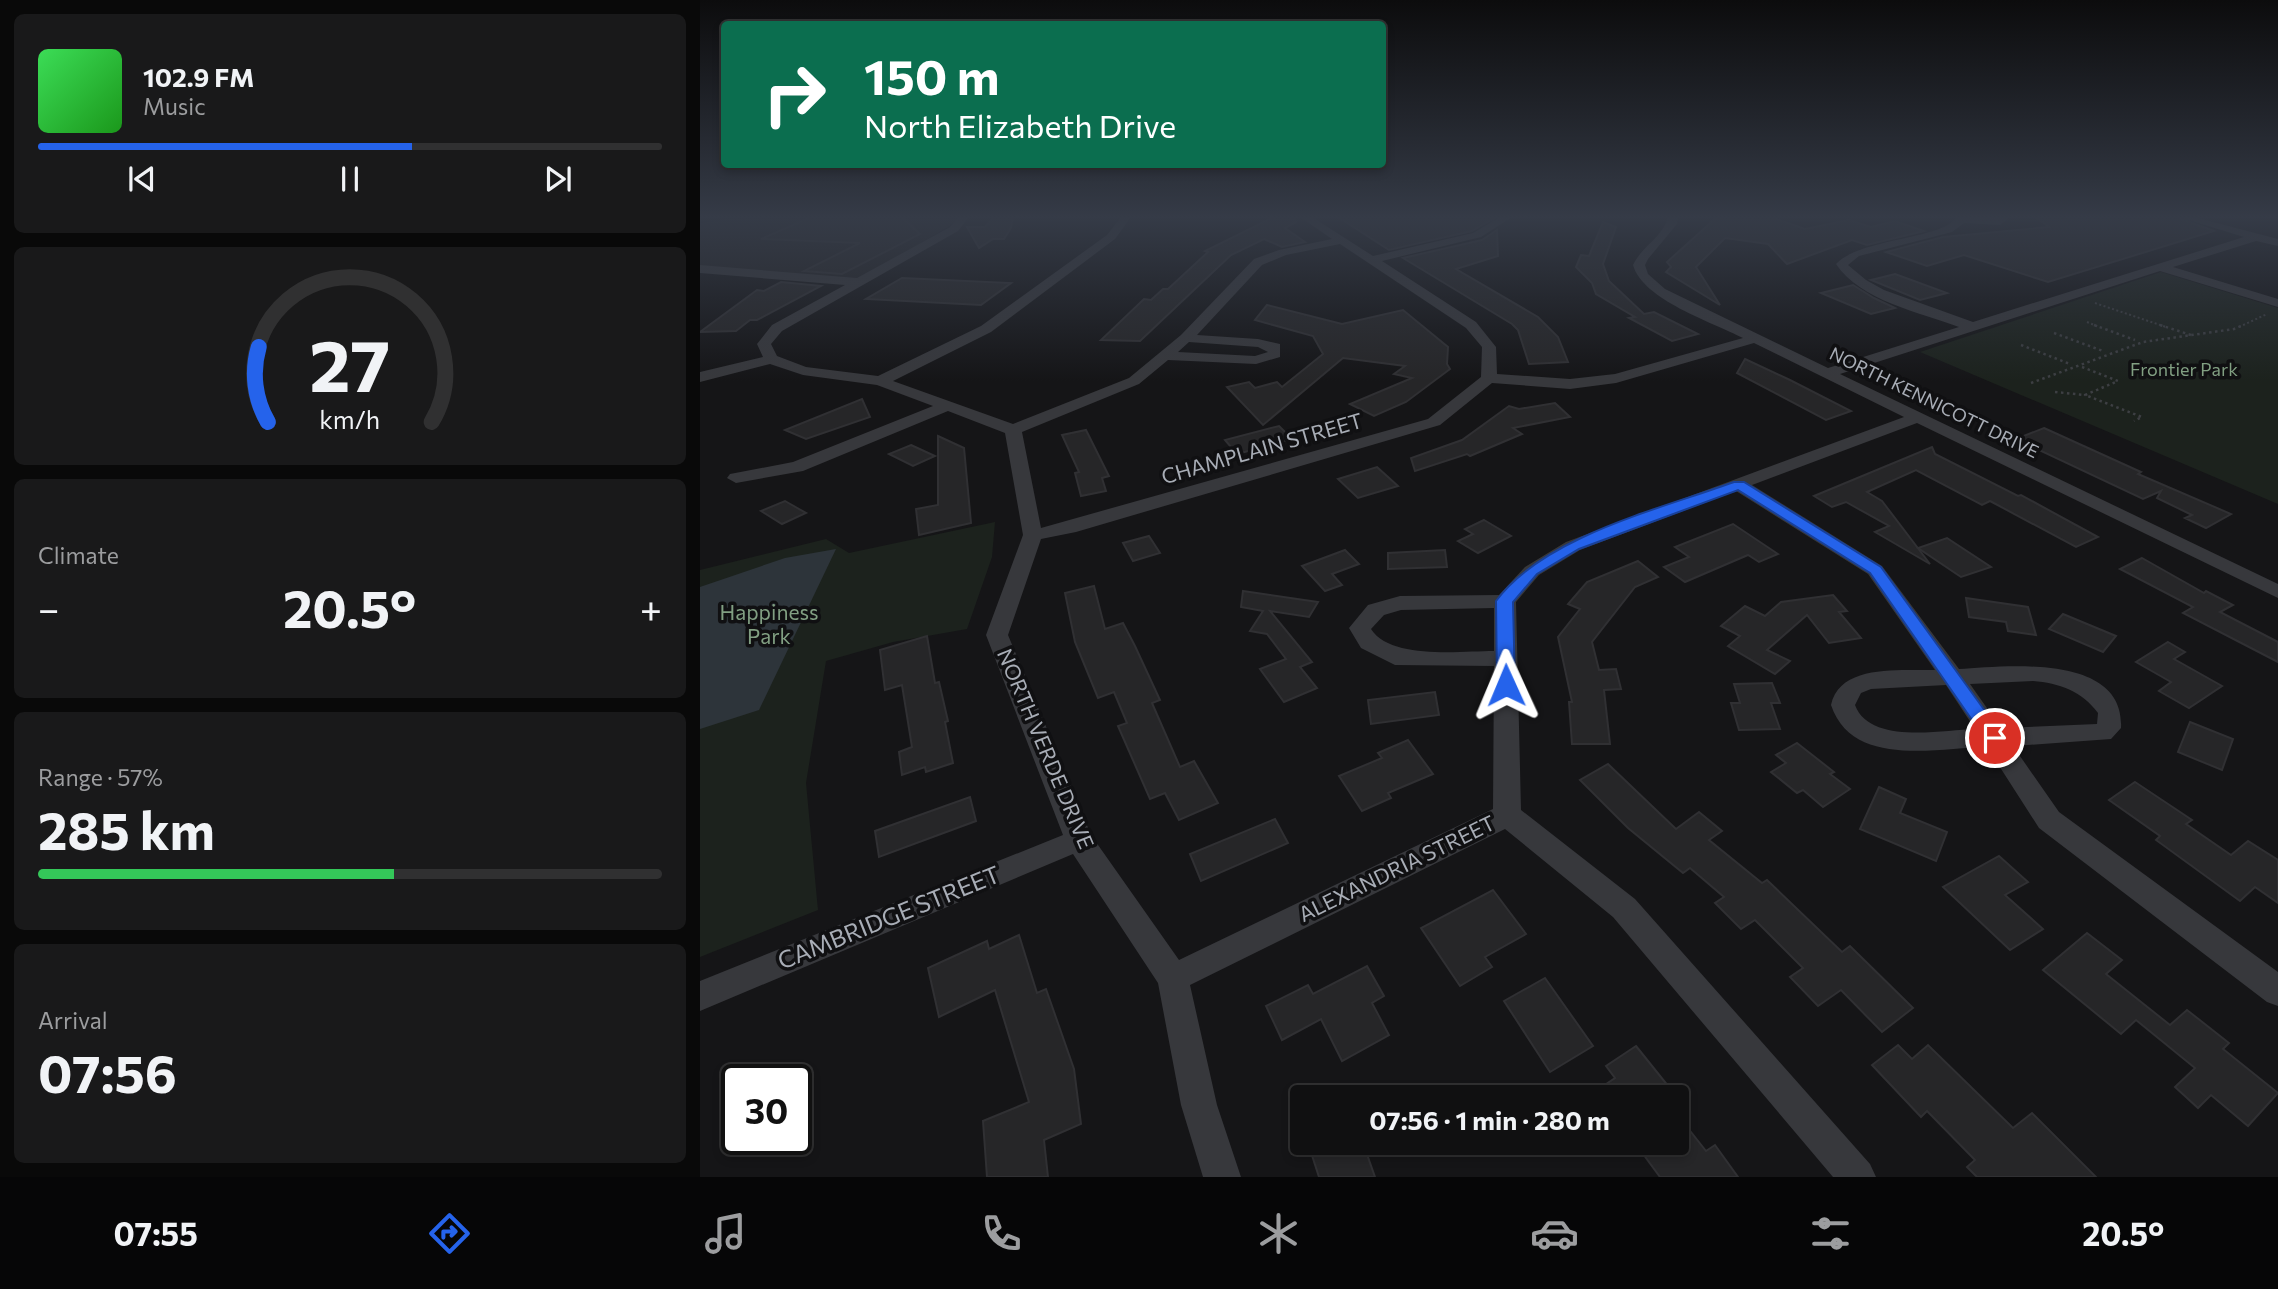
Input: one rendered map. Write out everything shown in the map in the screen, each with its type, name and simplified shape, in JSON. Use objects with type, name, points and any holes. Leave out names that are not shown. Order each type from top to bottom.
[{"type":"street","points":[[736,272],[858,282]]},
{"type":"street","points":[[771,359],[764,344],[777,328],[876,272]]},
{"type":"street","points":[[880,381],[986,329],[1064,272]]},
{"type":"street","points":[[700,377],[771,359],[803,371],[880,381],[1013,430],[1134,382],[1168,356],[1249,272]]},
{"type":"street","points":[[1391,272],[1471,325],[1489,347],[1489,378],[1570,384],[1616,378],[1754,339]]},
{"type":"street","name":"NORTH KENNICOTT DRIVE","points":[[1642,272],[1660,292],[2278,592]]},
{"type":"street","points":[[1846,272],[1865,285],[1973,327]]},
{"type":"street","points":[[1827,373],[2149,272]]},
{"type":"street","points":[[2174,272],[2276,306]]},
{"type":"street","points":[[1168,356],[1256,360],[1275,354],[1275,347],[1258,342],[1186,338]]},
{"type":"street","name":"CHAMPLAIN STREET","points":[[1033,535],[1121,513],[1434,422],[1489,378]]},
{"type":"street","points":[[736,478],[797,467],[947,406]]},
{"type":"street","points":[[1505,659],[1395,657],[1369,643],[1360,628],[1376,610],[1399,603],[1504,601],[1532,571],[1573,546],[1919,417]]},
{"type":"street","points":[[1013,430],[1033,535]]},
{"type":"street","points":[[1739,485],[1875,570],[1953,677],[2049,820],[2278,991]]},
{"type":"street","name":"NORTH VERDE DRIVE","points":[[1033,535],[997,635],[1079,840],[1173,978],[1199,1105],[1223,1177]]},
{"type":"street","name":"ALEXANDRIA STREET","points":[[1173,978],[1507,815],[1504,601]]},
{"type":"street","points":[[2033,673],[2062,677],[2087,687],[2110,712],[2111,720],[2102,733],[1995,738],[1886,741],[1865,732],[1851,721],[1843,707],[1843,697],[1848,690],[1868,681],[2033,673]]},
{"type":"street","points":[[1507,815],[1624,908],[1857,1177]]},
{"type":"street","name":"CAMBRIDGE STREET","points":[[700,996],[1079,840]]},
{"type":"path","points":[[2090,301],[2193,335]]},
{"type":"path","points":[[2031,383],[2143,342],[2245,326],[2276,306]]},
{"type":"path","points":[[2087,322],[2135,340]]},
{"type":"path","points":[[2053,333],[2103,351]]},
{"type":"path","points":[[2021,345],[2070,364]]},
{"type":"path","points":[[2080,366],[2118,381],[2085,395]]},
{"type":"path","points":[[2055,392],[2085,395],[2142,417],[2134,421]]},
{"type":"shaded area","points":[[735,272],[874,272],[857,282]]},
{"type":"shaded area","points":[[836,549],[759,710],[700,729],[700,587],[785,558]]},
{"type":"green space","name":"Frontier Park","points":[[2161,272],[2278,308],[2278,504],[1920,352]]},
{"type":"green space","name":"Happiness Park","points":[[995,522],[992,557],[967,629],[893,642],[826,661],[806,783],[818,910],[700,957],[700,570],[826,539],[849,553]]},
{"type":"building","points":[[816,272],[846,272],[842,274]]},
{"type":"building","points":[[1186,272],[1213,272],[1140,341],[1101,340],[1144,299],[1151,300],[1163,289],[1168,289]]},
{"type":"building","points":[[1426,272],[1461,272],[1538,317],[1558,337],[1568,362],[1529,364],[1518,330]]},
{"type":"building","points":[[1581,272],[1606,272],[1609,281],[1644,314],[1654,312],[1698,334],[1672,341],[1629,318],[1635,317],[1596,294],[1592,283]]},
{"type":"building","points":[[1666,272],[1699,272],[1720,305]]},
{"type":"building","points":[[2017,272],[2081,272],[2048,282]]},
{"type":"building","points":[[1895,274],[1947,293],[1920,300],[1871,280]]},
{"type":"building","points":[[902,278],[1011,283],[981,305],[866,299]]},
{"type":"building","points":[[781,282],[821,286],[757,320],[750,320],[736,331],[700,332],[757,290],[764,291]]},
{"type":"building","points":[[1853,285],[1895,308],[1871,314],[1821,293]]},
{"type":"building","points":[[1267,305],[1342,324],[1403,310],[1448,347],[1447,364],[1450,369],[1406,402],[1374,416],[1350,404],[1412,378],[1394,374],[1405,366],[1343,358],[1263,425],[1227,387],[1249,382],[1255,388],[1277,382],[1282,387],[1323,354],[1313,336],[1255,320]]},
{"type":"building","points":[[1745,359],[1851,411],[1826,420],[1737,373]]},
{"type":"building","points":[[862,399],[870,417],[806,439],[785,430]]},
{"type":"building","points":[[1555,403],[1570,417],[1513,428],[1522,434],[1470,456],[1467,454],[1415,471],[1411,458],[1462,440],[1509,406],[1519,409]]},
{"type":"building","points":[[1279,426],[1292,439],[1237,454],[1225,440]]},
{"type":"building","points":[[2044,428],[2141,472],[2138,474],[2231,514],[2206,528],[2185,518],[2192,515],[2157,498],[2161,491],[2143,499],[2016,439]]},
{"type":"building","points":[[1086,430],[1109,476],[1102,478],[1106,491],[1081,496],[1075,473],[1079,472],[1062,435]]},
{"type":"building","points":[[938,436],[964,448],[971,523],[919,535],[916,509],[938,505]]},
{"type":"building","points":[[911,445],[935,456],[913,466],[889,454]]},
{"type":"building","points":[[1932,447],[1935,454],[2018,496],[2021,495],[2098,537],[2076,547],[1990,501],[1982,505],[1916,470],[1867,492],[1882,501],[1930,564],[1875,532],[1889,526],[1846,502],[1832,507],[1814,496]]},
{"type":"building","points":[[1377,467],[1398,486],[1358,498],[1338,479]]},
{"type":"building","points":[[785,501],[806,513],[782,524],[761,511]]},
{"type":"building","points":[[1484,520],[1511,536],[1478,553],[1458,541],[1473,534],[1465,529]]},
{"type":"building","points":[[1733,524],[1778,554],[1759,562],[1748,555],[1685,582],[1664,567],[1689,557],[1675,547]]},
{"type":"building","points":[[1149,536],[1160,553],[1133,561],[1123,543]]},
{"type":"building","points":[[1947,538],[1991,567],[1961,577],[1918,548]]},
{"type":"building","points":[[1345,550],[1359,564],[1332,574],[1342,585],[1325,591],[1302,566]]},
{"type":"building","points":[[1445,550],[1447,567],[1388,569],[1388,553]]},
{"type":"building","points":[[2142,558],[2204,593],[2206,591],[2233,605],[2220,612],[2278,642],[2278,662],[2183,613],[2193,607],[2120,569]]},
{"type":"building","points":[[1638,561],[1658,577],[1635,587],[1592,642],[1599,670],[1616,669],[1621,689],[1604,690],[1610,744],[1572,744],[1569,702],[1572,702],[1558,637],[1580,609],[1568,604],[1587,582]]},
{"type":"building","points":[[1094,586],[1105,629],[1123,623],[1135,646],[1160,700],[1152,703],[1180,767],[1194,761],[1218,803],[1179,820],[1165,793],[1150,799],[1118,726],[1127,723],[1114,692],[1098,698],[1075,642],[1065,593]]},
{"type":"building","points":[[1243,591],[1318,602],[1309,617],[1270,611],[1312,662],[1300,667],[1317,688],[1284,702],[1260,669],[1286,659],[1267,634],[1250,631],[1263,611],[1241,607]]},
{"type":"building","points":[[1833,595],[1847,611],[1839,612],[1861,638],[1829,643],[1807,615],[1767,650],[1790,661],[1775,674],[1728,646],[1740,636],[1721,626],[1745,606],[1765,616],[1781,602]]},
{"type":"building","points":[[1966,598],[2028,607],[2036,635],[2008,631],[2006,622],[1969,617]]},
{"type":"building","points":[[2063,614],[2116,636],[2103,652],[2049,629]]},
{"type":"building","points":[[927,636],[935,683],[939,682],[948,721],[945,722],[953,763],[926,772],[925,767],[902,775],[899,752],[912,747],[902,685],[885,690],[880,650]]},
{"type":"building","points":[[2168,642],[2185,652],[2174,659],[2222,686],[2189,708],[2159,691],[2171,682],[2136,662]]},
{"type":"building","points":[[1772,683],[1780,703],[1771,703],[1780,729],[1739,730],[1731,703],[1740,703],[1734,684]]},
{"type":"building","points":[[1435,692],[1439,715],[1371,724],[1368,700]]},
{"type":"building","points":[[2190,722],[2233,739],[2222,770],[2178,752]]},
{"type":"building","points":[[1408,740],[1433,774],[1388,793],[1391,798],[1362,811],[1339,776],[1382,758],[1378,753]]},
{"type":"building","points":[[1797,743],[1834,772],[1830,774],[1850,789],[1823,807],[1803,790],[1797,793],[1771,772],[1786,763],[1776,755]]},
{"type":"building","points":[[1608,764],[1676,829],[1699,812],[1722,831],[1709,840],[1762,883],[1767,880],[1842,952],[1850,946],[1913,1008],[1882,1032],[1841,990],[1818,1006],[1790,977],[1803,968],[1755,920],[1741,929],[1715,903],[1724,897],[1690,868],[1683,873],[1628,828],[1580,780]]},
{"type":"building","points":[[2135,782],[2192,820],[2186,824],[2231,855],[2248,841],[2278,860],[2278,903],[2255,887],[2240,901],[2156,840],[2160,836],[2109,800]]},
{"type":"building","points":[[1879,787],[1906,799],[1900,813],[1947,832],[1936,861],[1860,829]]},
{"type":"building","points":[[970,797],[976,821],[879,857],[875,831]]},
{"type":"building","points":[[1275,819],[1288,843],[1201,881],[1190,854]]},
{"type":"building","points":[[1999,856],[2028,882],[2005,895],[2043,929],[2010,950],[1943,887]]},
{"type":"building","points":[[1493,890],[1526,934],[1485,957],[1492,967],[1460,986],[1421,928]]},
{"type":"building","points":[[2087,933],[2122,960],[2106,974],[2170,1025],[2187,1010],[2229,1043],[2223,1049],[2278,1093],[2248,1126],[2211,1095],[2198,1108],[2175,1087],[2195,1068],[2136,1020],[2121,1034],[2043,970]]},
{"type":"building","points":[[1019,935],[1037,993],[1046,989],[1074,1069],[1081,1124],[1044,1140],[1048,1177],[987,1177],[983,1121],[1029,1102],[995,990],[939,1017],[928,968],[987,941],[989,949]]},
{"type":"building","points":[[1367,966],[1384,996],[1372,1003],[1389,1035],[1342,1061],[1321,1019],[1282,1040],[1266,1006],[1308,985],[1313,994]]},
{"type":"building","points":[[1545,978],[1593,1046],[1550,1072],[1504,1001]]},
{"type":"building","points":[[1898,1045],[1912,1059],[1928,1045],[2013,1128],[2032,1113],[2096,1177],[1977,1177],[1967,1167],[1975,1160],[1927,1111],[1921,1117],[1872,1065]]},
{"type":"building","points":[[1636,1046],[1667,1085],[1605,1085],[1615,1078],[1606,1066]]},
{"type":"building","points":[[1689,1129],[1706,1151],[1715,1145],[1738,1177],[1660,1177],[1644,1155],[1689,1155]]},
{"type":"building","points":[[1312,1155],[1367,1155],[1375,1177],[1319,1177]]},
{"type":"route","points":[[1506,685],[1504,601],[1532,571],[1573,546],[1739,485],[1875,570],[1995,738]]}]
